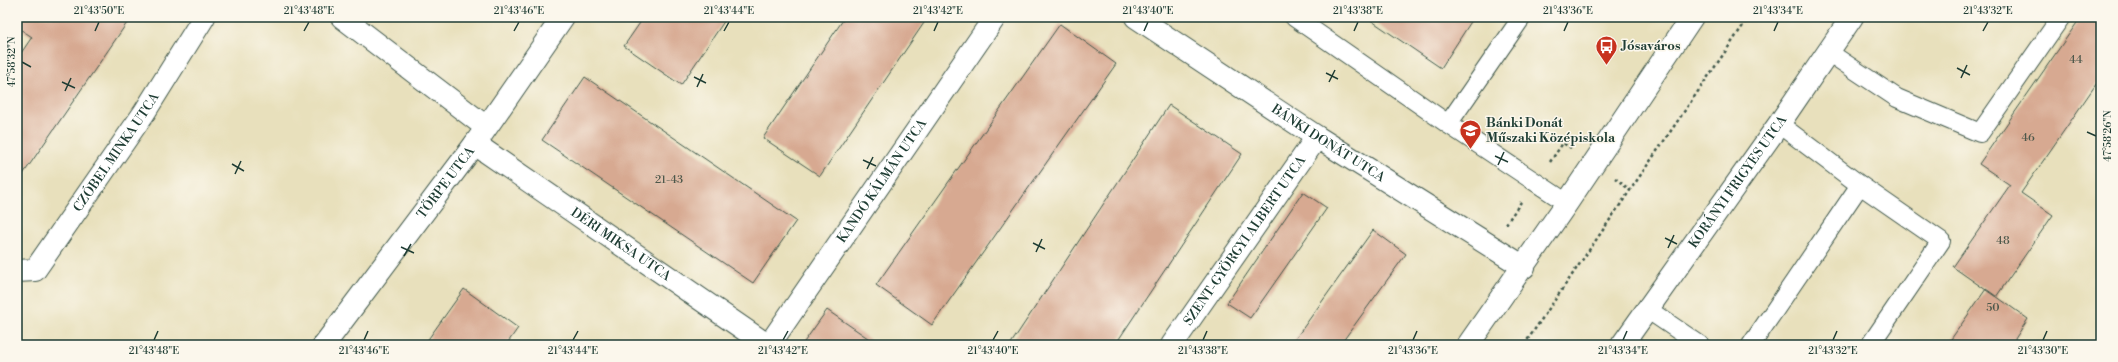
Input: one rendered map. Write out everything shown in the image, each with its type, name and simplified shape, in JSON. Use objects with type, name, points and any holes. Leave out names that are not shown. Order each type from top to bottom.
[{"type":"street","name":"CZÓBEL MINKA UTCA","points":[[17,271],[35,270],[144,113],[204,17]]},
{"type":"street","name":"DÉRI MIKSA UTCA","points":[[342,17],[480,135],[768,345]]},
{"type":"street","name":"TÖRPE UTCA","points":[[324,345],[480,135],[563,17]]},
{"type":"street","name":"KANDÓ KÁLMÁN UTCA","points":[[768,345],[995,17]]},
{"type":"street","name":"BÁNKI DONÁT UTCA","points":[[1136,17],[1317,137],[1524,267]]},
{"type":"street","points":[[1468,345],[1524,267],[1692,17]]},
{"type":"street","name":"KORÁNYI FRIGYES UTCA","points":[[1622,345],[1779,124],[1852,17]]},
{"type":"street","name":"SZENT-GYÖRGYI ALBERT UTCA","points":[[1172,345],[1317,137]]},
{"type":"lane","points":[[1294,17],[1448,124],[1567,203]]},
{"type":"lane","points":[[1448,124],[1522,17]]},
{"type":"lane","points":[[1828,52],[1898,98],[1980,133],[2060,17]]},
{"type":"lane","points":[[1779,124],[1860,185],[1941,241],[1870,345]]},
{"type":"lane","points":[[1751,345],[1860,185]]},
{"type":"lane","points":[[1647,309],[1700,345]]},
{"type":"path","points":[[1524,345],[1749,17]]},
{"type":"building","points":[[17,17],[131,17],[17,183],[17,59],[32,37],[17,27]]},
{"type":"building","points":[[644,17],[727,17],[681,85],[624,46]]},
{"type":"building","points":[[845,17],[928,17],[820,176],[763,138]]},
{"type":"building","points":[[1366,17],[1474,17],[1441,68]]},
{"type":"building","points":[[2081,17],[2101,17],[2101,77],[2021,193],[2053,215],[1996,297],[1953,267],[2010,185],[1979,164]]},
{"type":"building","points":[[1060,24],[1116,64],[932,325],[876,285]]},
{"type":"building","points":[[585,77],[796,221],[753,283],[542,140]]},
{"type":"building","points":[[1169,105],[1242,154],[1115,345],[1010,345]]},
{"type":"building","points":[[1303,192],[1327,208],[1250,318],[1227,303]]},
{"type":"building","points":[[1373,230],[1406,254],[1340,345],[1291,345]]},
{"type":"building","points":[[464,289],[518,328],[506,345],[424,345]]},
{"type":"building","points":[[1986,289],[2028,319],[2011,345],[1947,345]]},
{"type":"building","points":[[827,310],[878,345],[802,345]]},
{"type":"place","name":"Jósaváros","points":[[1606,66]]},
{"type":"place","name":"Bánki Donát Műszaki Középiskola","points":[[1470,150]]}]
